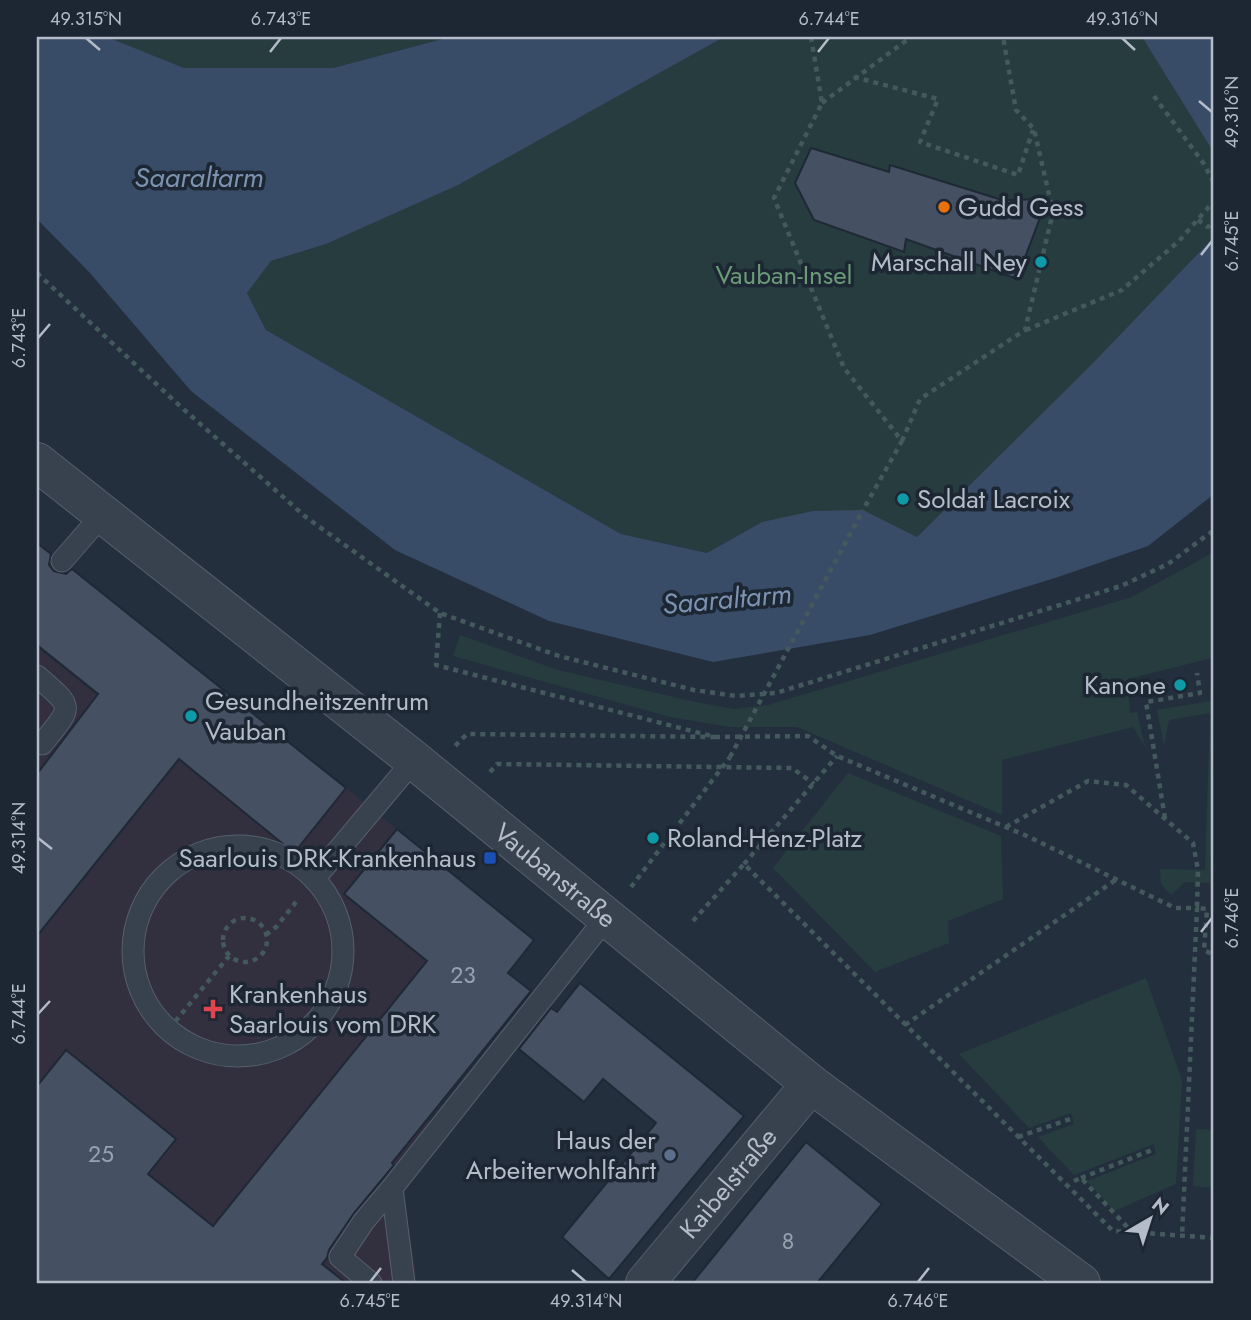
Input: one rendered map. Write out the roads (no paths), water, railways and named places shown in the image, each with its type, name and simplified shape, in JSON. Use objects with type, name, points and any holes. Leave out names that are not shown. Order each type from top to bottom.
[{"type":"street","name":"Vaubanstraße","points":[[37,462],[421,766],[810,1084],[1081,1283]]},
{"type":"street","name":"Kaibelstraße","points":[[645,1283],[810,1084]]},
{"type":"lane","points":[[62,561],[103,514]]},
{"type":"lane","points":[[37,676],[63,699],[66,706],[64,716],[43,744]]},
{"type":"lane","points":[[314,879],[421,766]]},
{"type":"lane","points":[[239,846],[272,852],[295,863],[314,879],[326,893],[335,911],[343,947],[338,984],[320,1017],[307,1030],[274,1049],[237,1056],[201,1049],[169,1029],[148,1003],[140,988],[134,955],[138,921],[148,898],[163,878],[175,867],[206,851],[239,846]]},
{"type":"lane","points":[[371,1283],[340,1257],[364,1221],[606,918]]},
{"type":"lane","points":[[392,1188],[404,1283]]},
{"type":"water","name":"Saaraltarm","points":[[37,37],[107,37],[184,68],[333,68],[450,37],[724,37],[458,185],[326,244],[271,261],[247,293],[266,330],[621,534],[707,553],[762,522],[813,511],[863,510],[917,537],[1091,365],[1214,237],[1214,494],[1148,546],[870,635],[713,662],[549,621],[395,550],[191,391],[90,273],[37,219]]},
{"type":"water","points":[[1142,37],[1214,37],[1214,153]]},
{"type":"place","name":"Gudd Gess","points":[[944,207]]},
{"type":"place","name":"Marschall Ney","points":[[1041,262]]},
{"type":"place","name":"Soldat Lacroix","points":[[903,499]]},
{"type":"place","name":"Kanone","points":[[1180,685]]},
{"type":"place","name":"Gesundheitszentrum Vauban","points":[[191,716]]},
{"type":"place","name":"Roland-Henz-Platz","points":[[653,838]]},
{"type":"place","name":"Saarlouis DRK-Krankenhaus","points":[[490,858]]},
{"type":"place","name":"Krankenhaus Saarlouis vom DRK","points":[[213,1009]]},
{"type":"place","name":"Haus der Arbeiterwohlfahrt","points":[[670,1155]]},
{"type":"park label","name":"Vauban-Insel","points":[[784,275]]}]
